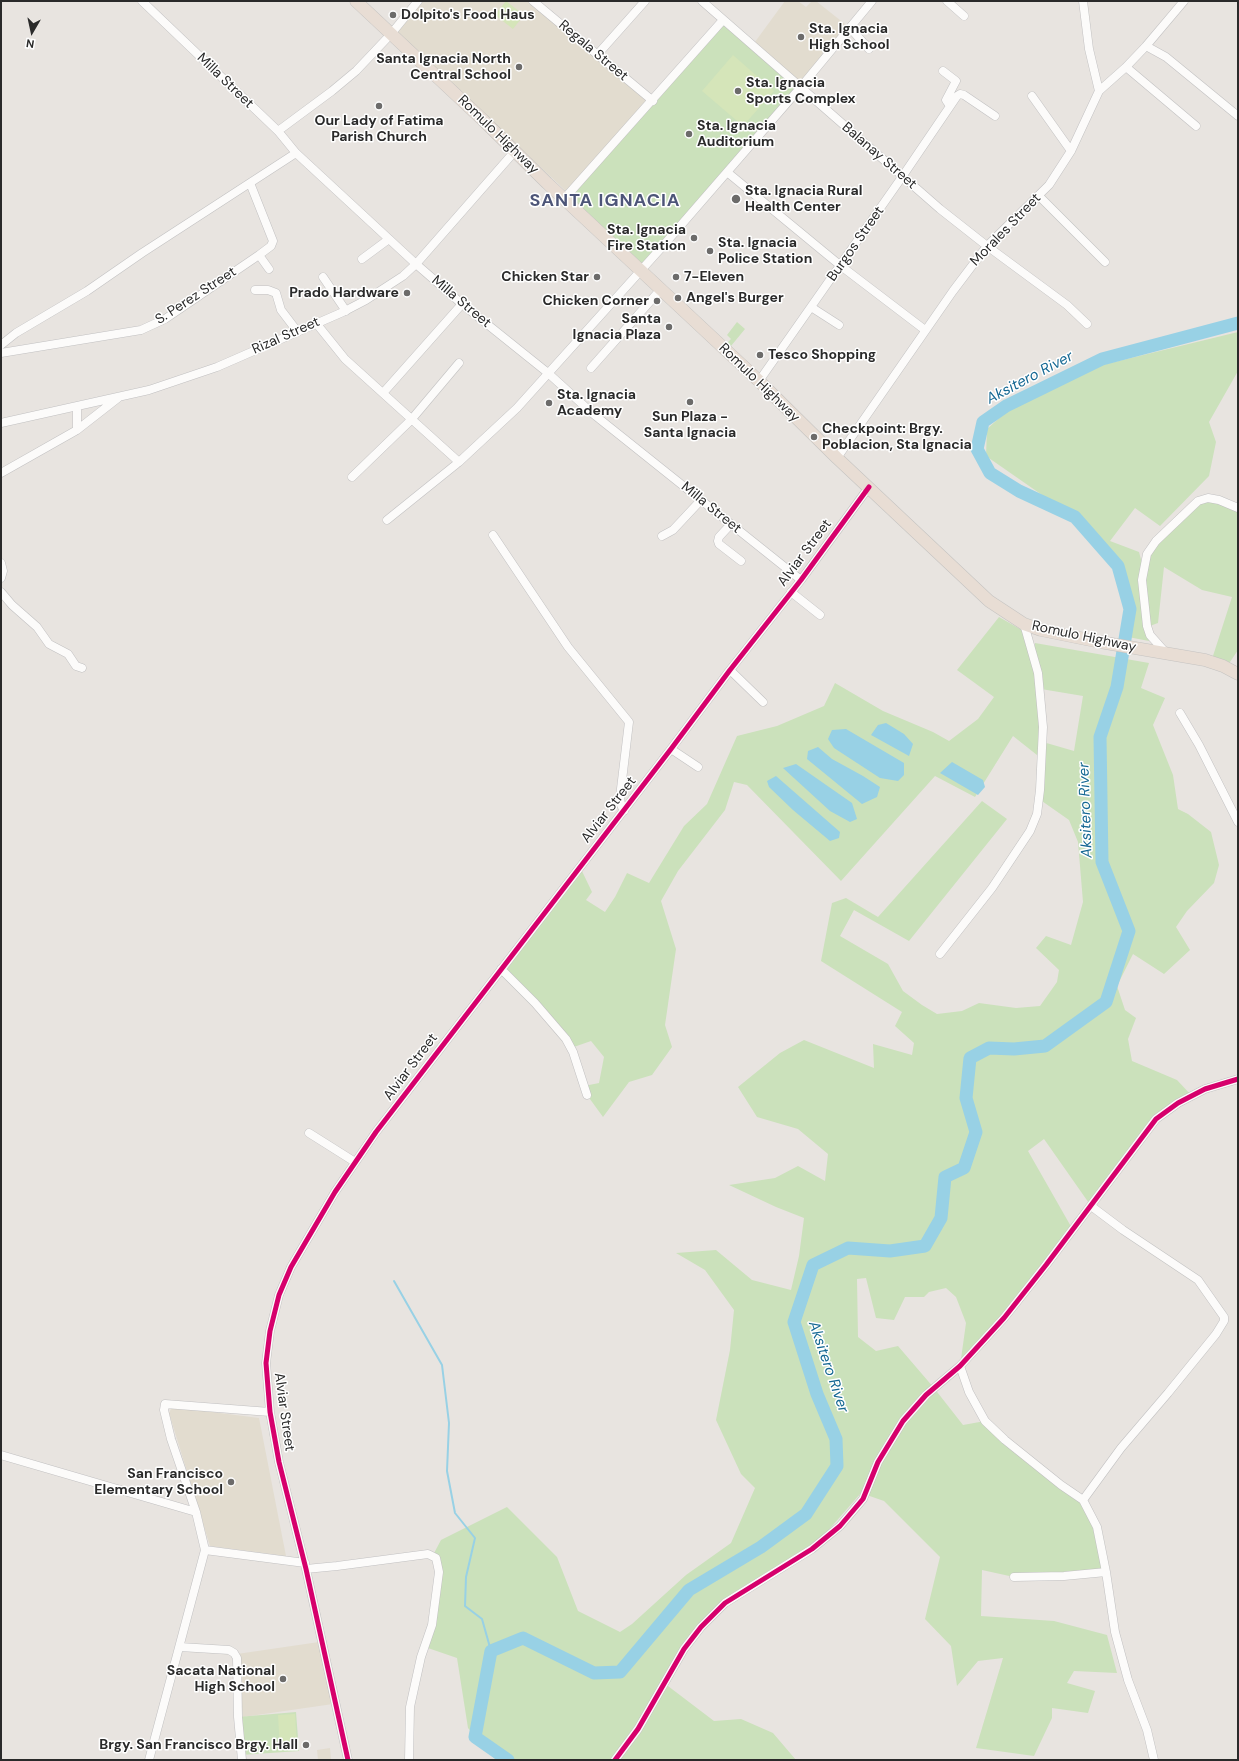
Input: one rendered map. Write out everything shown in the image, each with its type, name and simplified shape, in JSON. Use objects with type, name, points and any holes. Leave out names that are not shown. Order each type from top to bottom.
[{"type":"highway","name":"Romulo Highway","points":[[356,1],[564,199],[759,381],[989,601],[1024,624],[1057,634],[1205,660],[1223,666],[1238,674]]},
{"type":"street","name":"Milla Street","points":[[142,1],[278,131],[296,153],[416,264],[462,304],[548,372],[592,412],[801,580]]},
{"type":"street","points":[[278,131],[332,91],[356,71],[392,34],[418,1]]},
{"type":"street","name":"Regala Street","points":[[533,1],[652,101]]},
{"type":"street","points":[[597,55],[645,1]]},
{"type":"street","name":"Balanay Street","points":[[702,1],[902,177],[987,246],[1072,309],[1087,324]]},
{"type":"street","points":[[387,520],[459,462],[517,408],[727,172],[800,88],[872,1]]},
{"type":"street","points":[[947,1],[964,16]]},
{"type":"street","points":[[1082,1],[1089,49],[1099,90],[1126,67],[1184,1]]},
{"type":"street","points":[[564,199],[723,20]]},
{"type":"street","points":[[850,28],[869,48]]},
{"type":"street","points":[[1146,46],[1166,57],[1238,116]]},
{"type":"street","points":[[1126,67],[1196,126]]},
{"type":"street","points":[[943,71],[956,81],[946,100],[950,106],[960,94],[995,116]]},
{"type":"street","name":"Morales Street","points":[[838,458],[925,330],[987,246],[1039,196],[1055,177],[1071,151],[1099,90]]},
{"type":"street","points":[[1032,96],[1071,151]]},
{"type":"street","name":"Burgos Street","points":[[759,381],[841,266],[950,106]]},
{"type":"street","name":"Rizal Street","points":[[1,423],[149,390],[217,367],[346,311],[403,276],[416,264],[515,151]]},
{"type":"street","points":[[1,345],[16,333],[87,291],[296,153]]},
{"type":"street","points":[[727,172],[841,266],[925,330]]},
{"type":"street","name":"S. Perez Street","points":[[1,353],[141,330],[165,319],[259,255],[271,246],[274,241],[250,183]]},
{"type":"street","points":[[1039,196],[1105,262]]},
{"type":"street","points":[[362,259],[389,239]]},
{"type":"street","points":[[259,255],[269,269]]},
{"type":"street","points":[[323,277],[346,311]]},
{"type":"street","points":[[591,368],[661,289]]},
{"type":"street","points":[[255,290],[268,290],[276,293],[281,310],[297,331]]},
{"type":"street","points":[[383,393],[462,304]]},
{"type":"street","points":[[811,307],[839,325]]},
{"type":"street","points":[[316,323],[336,349],[411,420],[459,462]]},
{"type":"street","points":[[352,477],[411,420],[459,363]]},
{"type":"street","points":[[1,472],[77,430],[120,397]]},
{"type":"street","points":[[77,406],[77,430]]},
{"type":"street","name":"Alviar Street","points":[[348,1760],[305,1566],[279,1462],[270,1412],[266,1363],[270,1330],[279,1295],[306,1241],[355,1162],[730,670],[801,580],[869,487]]},
{"type":"street","points":[[1163,652],[1150,635],[1147,626],[1142,580],[1147,554],[1156,541],[1198,501],[1208,498],[1219,500],[1238,508]]},
{"type":"street","points":[[662,536],[673,530],[701,500]]},
{"type":"street","points":[[731,524],[719,537],[718,541],[719,544],[741,561]]},
{"type":"street","points":[[493,535],[568,647],[629,722],[620,798],[621,806],[624,811]]},
{"type":"street","points":[[1,563],[3,571],[1,578]]},
{"type":"street","points":[[1,592],[12,605],[37,627],[49,644],[68,654],[72,662],[82,668]]},
{"type":"street","points":[[791,592],[820,615]]},
{"type":"street","points":[[940,954],[992,888],[1030,831],[1037,814],[1041,782],[1043,726],[1038,673],[1024,624]]},
{"type":"street","points":[[730,670],[764,702]]},
{"type":"street","points":[[1180,713],[1199,745],[1238,822]]},
{"type":"street","points":[[671,749],[698,767]]},
{"type":"street","points":[[501,969],[535,1003],[566,1039],[573,1052],[587,1095]]},
{"type":"street","points":[[615,1760],[638,1729],[684,1649],[701,1627],[725,1603],[812,1549],[840,1526],[863,1498],[878,1462],[903,1421],[926,1395],[960,1366],[1004,1318],[1156,1119],[1178,1103],[1205,1090],[1238,1079]]},
{"type":"street","points":[[309,1133],[355,1162]]},
{"type":"street","points":[[1083,1500],[1121,1448],[1216,1334],[1224,1321],[1224,1316],[1198,1280],[1123,1230],[1091,1206]]},
{"type":"street","points":[[960,1366],[969,1392],[985,1421],[1060,1485],[1083,1500],[1095,1521],[1106,1572],[1115,1632],[1128,1680],[1150,1737],[1154,1760]]},
{"type":"street","points":[[149,1760],[205,1550],[196,1512],[171,1439],[164,1410],[165,1404],[270,1412]]},
{"type":"street","points":[[1,1456],[196,1512]]},
{"type":"street","points":[[205,1550],[305,1566],[342,1566],[418,1554],[430,1554],[436,1558],[439,1572],[432,1625],[420,1664],[410,1707],[409,1760]]},
{"type":"street","points":[[1014,1577],[1064,1576],[1106,1572]]},
{"type":"street","points":[[180,1647],[230,1650],[237,1658],[238,1717],[242,1760]]},
{"type":"shaded area","name":"Santa Ignacia North Central School","points":[[423,1],[527,1],[646,100],[567,192],[397,33]]},
{"type":"shaded area","name":"Sta. Ignacia High School","points":[[785,1],[798,1],[806,7],[812,1],[816,1],[850,28],[800,88],[752,46]]},
{"type":"shaded area","name":"San Francisco Elementary School","points":[[172,1407],[259,1418],[286,1556],[210,1546],[169,1413]]},
{"type":"shaded area","name":"Sacata National High School","points":[[319,1642],[333,1704],[243,1717],[237,1654]]},
{"type":"shaded area","points":[[330,1748],[331,1760],[318,1760],[317,1750]]},
{"type":"green space","points":[[506,1],[524,15],[513,29],[495,15]]},
{"type":"green space","points":[[723,21],[799,89],[641,269],[566,199]]},
{"type":"green space","name":"Sta. Ignacia Sports Complex","points":[[733,55],[774,91],[743,126],[702,91]]},
{"type":"green space","points":[[737,322],[745,329],[731,346],[727,343],[731,339],[727,335]]},
{"type":"green space","points":[[1238,332],[1238,371],[1209,422],[1216,442],[1209,476],[1160,526],[1135,508],[1110,541],[1139,552],[1143,567],[1147,554],[1206,499],[1238,508],[1238,650],[1228,665],[1212,659],[1232,597],[1202,590],[1164,567],[1158,623],[1147,627],[1149,641],[1128,637],[1130,609],[1118,566],[1078,520],[986,456],[987,429],[1007,411],[1102,365]]},
{"type":"green space","points":[[999,617],[1027,633],[1035,660],[1035,643],[1149,663],[1141,688],[1165,698],[1153,725],[1173,775],[1178,809],[1188,814],[1211,832],[1219,865],[1214,883],[1187,911],[1176,927],[1190,950],[1164,974],[1133,954],[1117,986],[1125,1010],[1136,1018],[1128,1039],[1132,1061],[1177,1080],[1192,1096],[1156,1119],[1091,1206],[1044,1139],[1028,1151],[1073,1230],[960,1366],[966,1323],[956,1297],[946,1288],[929,1292],[924,1297],[905,1297],[894,1320],[876,1318],[866,1278],[857,1279],[858,1337],[876,1351],[898,1346],[963,1425],[985,1421],[1085,1505],[1097,1527],[1106,1572],[1014,1577],[982,1570],[981,1616],[1054,1621],[1107,1635],[1117,1673],[1074,1671],[1067,1683],[1095,1691],[1088,1713],[1052,1708],[1052,1718],[1034,1756],[976,1748],[1003,1658],[978,1661],[957,1686],[951,1646],[925,1619],[940,1557],[884,1501],[861,1493],[812,1549],[725,1603],[684,1649],[664,1683],[714,1721],[741,1719],[773,1733],[796,1760],[496,1760],[468,1728],[457,1658],[425,1647],[439,1572],[433,1555],[441,1540],[507,1507],[557,1557],[578,1611],[620,1632],[632,1624],[686,1575],[731,1543],[755,1488],[741,1474],[716,1420],[730,1350],[734,1310],[705,1270],[676,1253],[716,1250],[752,1280],[791,1290],[799,1256],[804,1218],[776,1207],[729,1185],[775,1178],[798,1166],[825,1181],[828,1154],[798,1129],[757,1117],[738,1087],[780,1053],[804,1040],[874,1068],[873,1044],[912,1055],[914,1043],[895,1026],[902,1012],[821,961],[832,903],[846,898],[878,917],[982,801],[1007,819],[909,941],[854,910],[840,936],[888,964],[903,991],[937,1014],[962,1011],[979,1003],[1016,1008],[1040,1006],[1057,982],[1059,970],[1036,948],[1046,936],[1071,945],[1083,902],[1078,842],[1069,820],[1039,799],[1042,759],[1013,736],[975,797],[935,776],[841,881],[747,785],[734,782],[725,810],[678,871],[661,901],[676,949],[665,1025],[672,1047],[652,1075],[629,1082],[603,1117],[587,1095],[584,1086],[599,1083],[604,1057],[591,1041],[571,1048],[501,969],[580,867],[592,892],[586,900],[605,912],[615,897],[627,873],[649,883],[684,826],[707,804],[737,736],[777,726],[824,706],[835,683],[883,711],[933,732],[949,741],[978,719],[994,697],[957,670]],"holes":[[[1041,689],[1083,696],[1074,751],[1043,742]]]},
{"type":"green space","points":[[296,1712],[299,1751],[241,1755],[238,1717]]},
{"type":"green space","points":[[295,1714],[297,1747],[280,1748],[278,1715]]},
{"type":"water","points":[[886,723],[904,734],[913,744],[909,756],[871,735],[878,725]]},
{"type":"water","points":[[846,729],[904,763],[904,775],[898,781],[880,778],[834,748],[828,739],[832,730]]},
{"type":"water","points":[[818,747],[832,759],[880,787],[877,797],[862,804],[807,759],[808,751]]},
{"type":"water","points":[[952,762],[983,780],[985,787],[978,795],[940,773]]},
{"type":"water","points":[[796,764],[852,803],[857,819],[850,822],[830,811],[783,768]]},
{"type":"water","points":[[776,776],[840,832],[839,838],[830,841],[793,810],[769,787],[767,781]]},
{"type":"waterway","name":"Aksitero River","points":[[508,1760],[475,1737],[491,1651],[523,1638],[594,1673],[620,1672],[689,1590],[761,1547],[806,1514],[837,1466],[836,1439],[817,1394],[794,1322],[813,1265],[848,1248],[890,1251],[925,1246],[941,1218],[945,1177],[964,1168],[976,1132],[966,1098],[970,1058],[989,1048],[1014,1049],[1045,1046],[1106,1002],[1129,931],[1102,862],[1100,737],[1117,687],[1130,609],[1118,566],[1075,517],[1019,491],[990,473],[977,449],[983,422],[1006,406],[1102,359],[1238,323]]},
{"type":"waterway","points":[[394,1281],[442,1365],[449,1423],[447,1471],[455,1513],[475,1538],[466,1577],[465,1606],[482,1619],[491,1651]]},
{"type":"cycle path","points":[[348,1760],[306,1569],[279,1462],[270,1412],[266,1363],[270,1331],[279,1295],[291,1267],[335,1192],[376,1132],[671,749],[730,670],[801,580],[869,487]]},
{"type":"cycle path","points":[[615,1760],[638,1729],[684,1649],[701,1627],[725,1603],[812,1549],[840,1526],[863,1499],[878,1462],[903,1421],[926,1395],[960,1366],[1004,1318],[1046,1265],[1156,1119],[1178,1103],[1205,1089],[1238,1079]]},
{"type":"place","name":"Dolpito's Food Haus","points":[[393,15]]},
{"type":"place","name":"Sta. Ignacia High School","points":[[801,37]]},
{"type":"place","name":"Santa Ignacia North Central School","points":[[519,67]]},
{"type":"place","name":"Sta. Ignacia Sports Complex","points":[[738,91]]},
{"type":"place","name":"Our Lady of Fatima Parish Church","points":[[379,106]]},
{"type":"place","name":"Sta. Ignacia Auditorium","points":[[689,134]]},
{"type":"place","name":"Sta. Ignacia Rural Health Center","points":[[736,199]]},
{"type":"place","name":"Sta. Ignacia Fire Station","points":[[694,238]]},
{"type":"place","name":"Sta. Ignacia Police Station","points":[[710,251]]},
{"type":"place","name":"Chicken Star","points":[[597,277]]},
{"type":"place","name":"7-Eleven","points":[[676,277]]},
{"type":"place","name":"Prado Hardware","points":[[407,293]]},
{"type":"place","name":"Angel's Burger","points":[[678,298]]},
{"type":"place","name":"Chicken Corner","points":[[657,301]]},
{"type":"place","name":"Santa Ignacia Plaza","points":[[669,327]]},
{"type":"place","name":"Tesco Shopping","points":[[760,355]]},
{"type":"place","name":"Sun Plaza - Santa Ignacia","points":[[690,402]]},
{"type":"place","name":"Sta. Ignacia Academy","points":[[549,403]]},
{"type":"place","name":"Checkpoint: Brgy. Poblacion, Sta Ignacia","points":[[814,437]]},
{"type":"place","name":"San Francisco Elementary School","points":[[231,1482]]},
{"type":"place","name":"Sacata National High School","points":[[283,1679]]},
{"type":"place","name":"Brgy. San Francisco Brgy. Hall","points":[[306,1745]]},
{"type":"district","name":"SANTA IGNACIA","points":[[605,201]]}]
